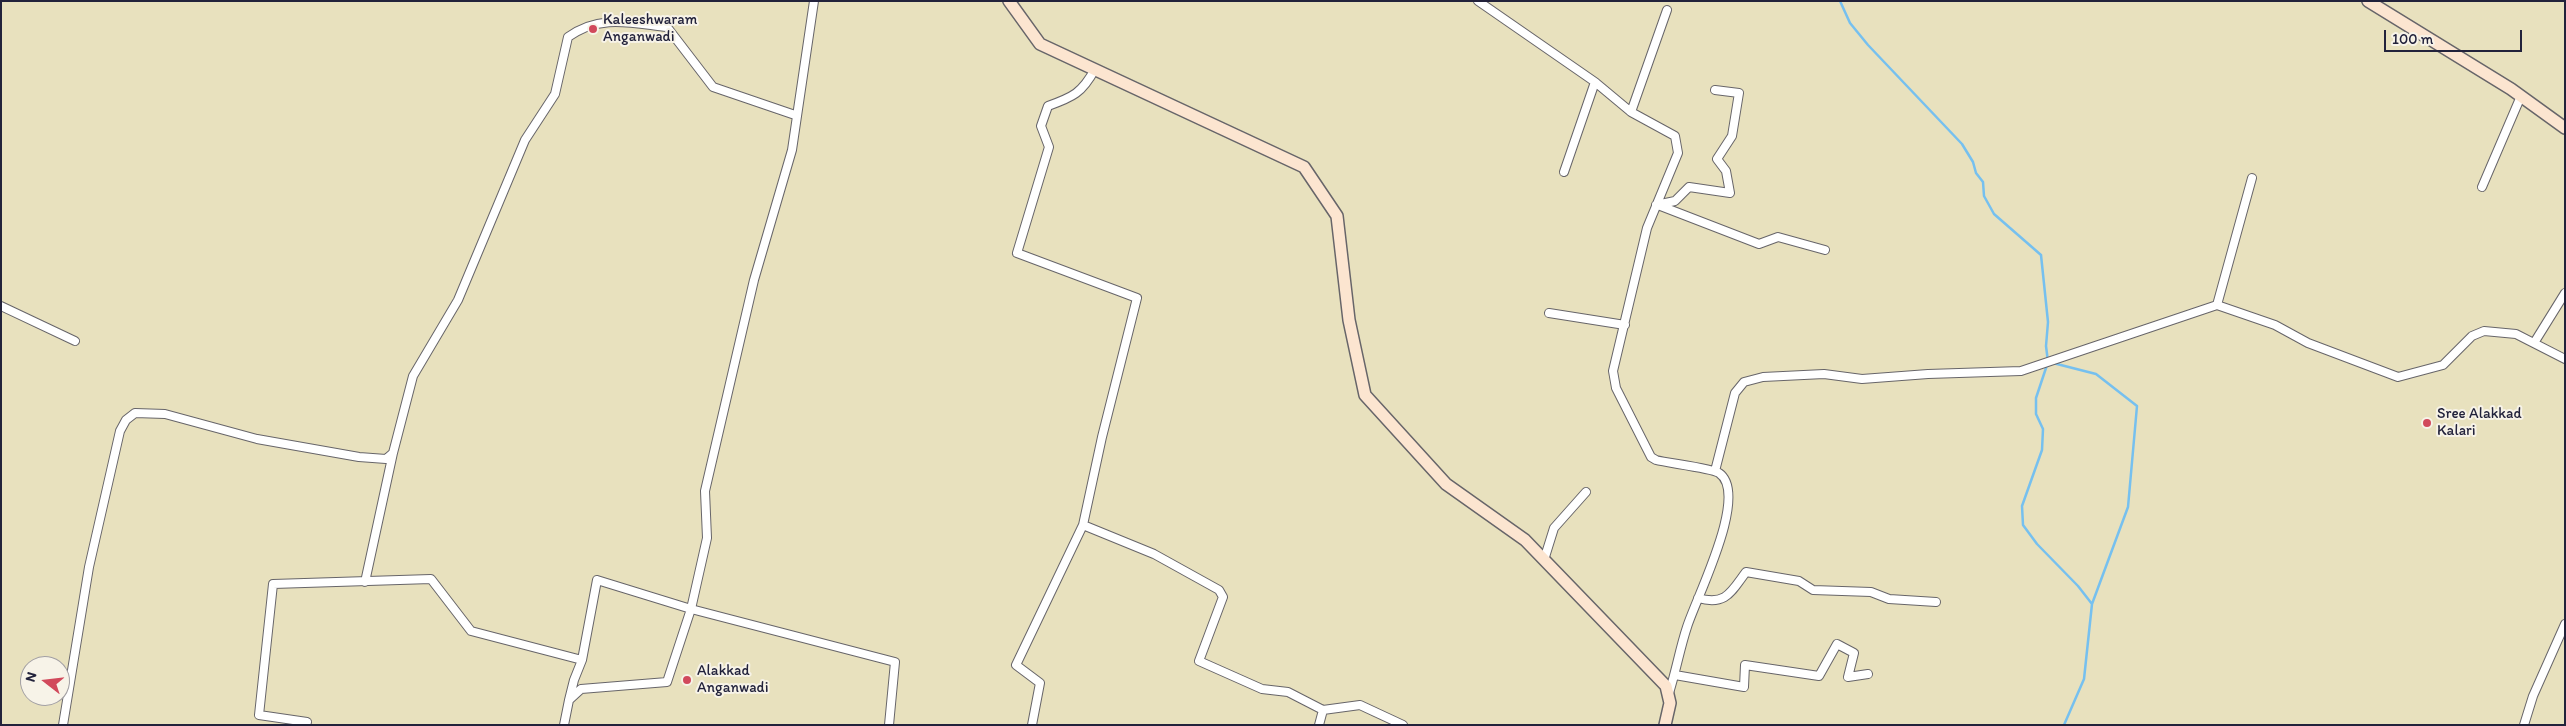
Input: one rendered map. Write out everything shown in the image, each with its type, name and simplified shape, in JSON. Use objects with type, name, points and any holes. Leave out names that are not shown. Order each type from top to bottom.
[{"type":"street","points":[[569,700],[580,689],[667,682],[692,609],[707,538],[705,491],[754,280],[792,150],[795,115],[814,1]]},
{"type":"street","points":[[1009,1],[1040,44],[1304,167],[1337,216],[1349,320],[1365,396],[1446,484],[1525,540],[1666,686],[1670,703],[1665,725]]},
{"type":"street","points":[[1478,1],[1595,82],[1631,112],[1676,136],[1678,153],[1656,205],[1642,250],[1613,377],[1649,454],[1656,460],[1715,472],[1718,471],[1726,481],[1729,499],[1722,534],[1687,627],[1669,693]]},
{"type":"street","points":[[2368,1],[2521,96],[2565,128]]},
{"type":"street","points":[[1631,112],[1667,10]]},
{"type":"street","points":[[365,582],[393,453],[413,376],[458,300],[524,140],[555,94],[568,37],[582,27],[609,21],[667,27],[713,88],[795,115]]},
{"type":"street","points":[[1032,725],[1040,683],[1016,665],[1083,525],[1102,437],[1138,298],[1017,253],[1049,147],[1041,126],[1048,106],[1068,99],[1084,89],[1095,70]]},
{"type":"street","points":[[1564,172],[1595,82]]},
{"type":"street","points":[[1656,205],[1674,201],[1688,187],[1730,193],[1726,171],[1717,159],[1732,136],[1739,93],[1715,90]]},
{"type":"street","points":[[2482,187],[2521,96]]},
{"type":"street","points":[[2217,305],[2252,178]]},
{"type":"street","points":[[1656,205],[1759,244],[1778,237],[1825,250]]},
{"type":"street","points":[[2534,343],[2565,293]]},
{"type":"street","points":[[1715,472],[1735,393],[1744,382],[1763,377],[1824,374],[1862,379],[1928,374],[2021,371],[2083,352],[2217,305],[2275,325],[2308,344],[2398,377],[2444,366],[2472,336],[2484,331],[2516,334],[2565,359]]},
{"type":"street","points":[[1,306],[76,341]]},
{"type":"street","points":[[1549,313],[1625,325]]},
{"type":"street","points":[[64,725],[89,567],[120,431],[126,420],[134,413],[165,414],[257,439],[359,457],[386,459],[393,453]]},
{"type":"street","points":[[1544,560],[1554,528],[1586,492]]},
{"type":"street","points":[[1083,525],[1154,554],[1219,590],[1223,597],[1199,661],[1262,689],[1288,692],[1323,710],[1360,705],[1403,725]]},
{"type":"street","points":[[1698,598],[1712,602],[1726,598],[1746,572],[1799,581],[1813,590],[1871,592],[1889,599],[1936,602]]},
{"type":"street","points":[[306,725],[307,722],[259,714],[273,584],[431,580],[471,631],[582,660]]},
{"type":"street","points":[[564,725],[574,680],[582,660],[597,580],[692,609],[895,662],[889,725]]},
{"type":"street","points":[[2524,725],[2533,696],[2565,624]]},
{"type":"street","points":[[1675,675],[1744,687],[1745,665],[1819,676],[1837,644],[1854,654],[1848,677],[1868,674]]},
{"type":"street","points":[[1319,725],[1323,710]]},
{"type":"waterway","points":[[1840,1],[1850,23],[1868,45],[1962,144],[1973,162],[1976,173],[1983,182],[1984,196],[1994,214],[2041,255],[2048,322],[2046,346],[2048,362],[2036,398],[2036,414],[2043,429],[2042,450],[2022,506],[2023,525],[2037,544],[2078,586],[2092,604],[2084,679],[2064,725]]},
{"type":"waterway","points":[[2053,363],[2096,374],[2137,406],[2128,507],[2092,604]]},
{"type":"place","name":"Kaleeshwaram Anganwadi","points":[[593,29]]},
{"type":"place","name":"Sree Alakkad Kalari","points":[[2427,423]]},
{"type":"place","name":"Alakkad Anganwadi","points":[[687,680]]}]
